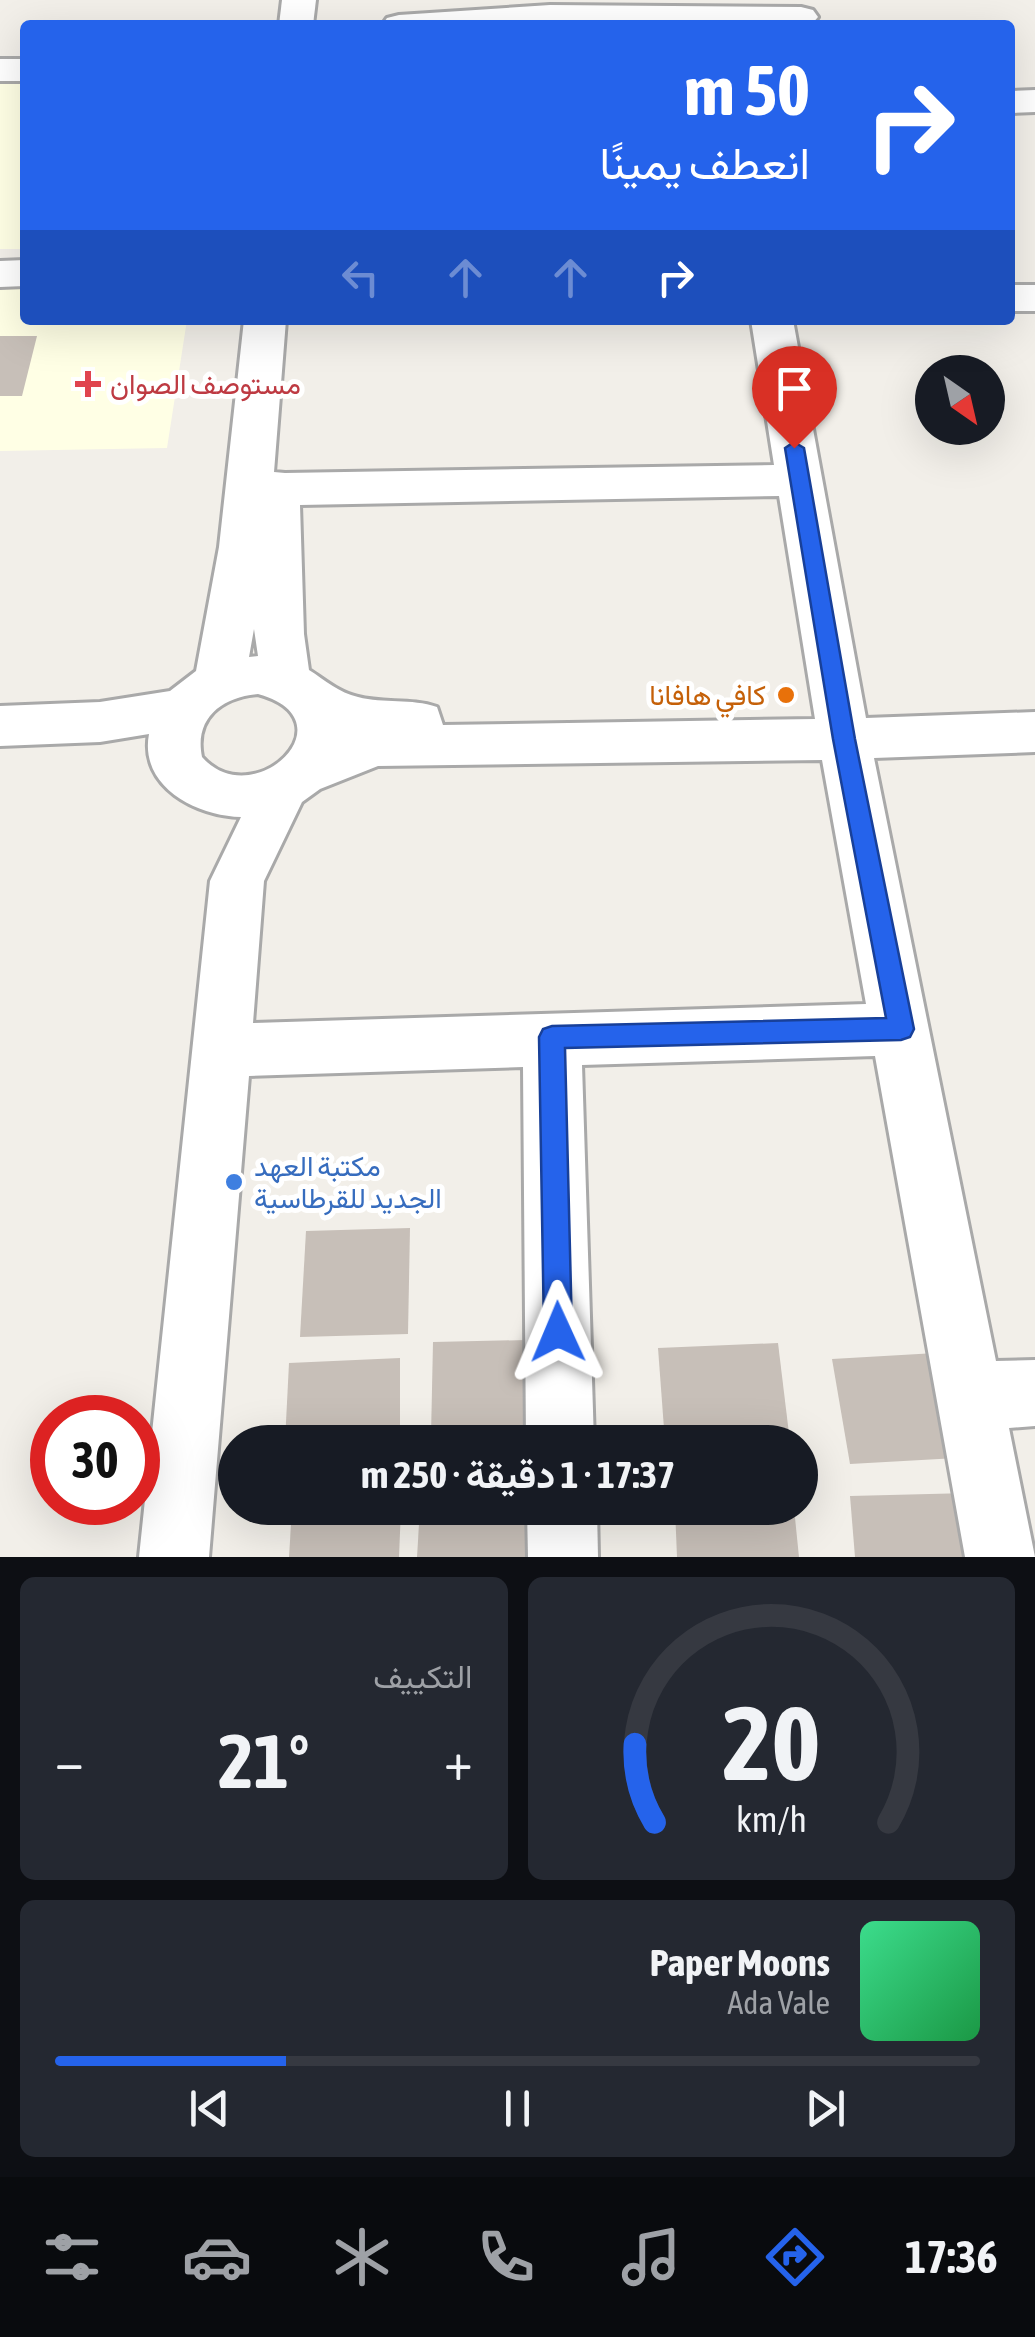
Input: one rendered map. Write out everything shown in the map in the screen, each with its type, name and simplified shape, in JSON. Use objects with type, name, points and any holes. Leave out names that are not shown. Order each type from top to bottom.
[{"type":"street","points":[[436,20],[591,13],[801,14]]},
{"type":"street","points":[[174,1557],[238,881],[294,780],[320,756],[326,737],[325,719],[302,691],[279,634],[263,490],[265,325]]},
{"type":"street","points":[[238,881],[172,737],[201,695],[230,632],[297,325]]},
{"type":"street","points":[[773,325],[841,725],[1000,1557]]},
{"type":"street","points":[[263,490],[800,480]]},
{"type":"street","points":[[0,726],[100,722],[258,675],[354,717],[387,722],[841,725],[1035,732]]},
{"type":"street","points":[[0,753],[117,750],[144,754],[224,795],[253,796],[342,755],[378,746],[841,725],[1035,708]]},
{"type":"street","points":[[223,1050],[901,1029]]},
{"type":"street","points":[[552,1037],[560,1425]]},
{"type":"street","points":[[968,1396],[1035,1393]]},
{"type":"street","points":[[562,1525],[563,1557]]},
{"type":"shaded area","points":[[0,80],[20,80],[20,249],[0,249]]},
{"type":"shaded area","name":"مستوصف الصوان","points":[[20,284],[20,325],[186,325],[167,448],[0,451],[0,285]]},
{"type":"building","points":[[0,336],[37,336],[22,396],[0,396]]},
{"type":"building","points":[[410,1228],[408,1334],[300,1337],[306,1231]]},
{"type":"building","points":[[527,1340],[529,1425],[431,1425],[433,1342]]},
{"type":"building","points":[[778,1343],[788,1425],[664,1425],[658,1348]]},
{"type":"building","points":[[936,1353],[957,1458],[850,1464],[832,1359]]},
{"type":"building","points":[[400,1358],[400,1425],[286,1425],[289,1363]]},
{"type":"building","points":[[969,1493],[980,1557],[855,1557],[850,1496]]},
{"type":"building","points":[[291,1525],[400,1525],[399,1557],[289,1557]]},
{"type":"building","points":[[419,1525],[535,1525],[534,1557],[417,1557]]},
{"type":"building","points":[[676,1525],[796,1525],[799,1557],[677,1557]]},
{"type":"place","name":"مستوصف الصوان","points":[[88,384]]},
{"type":"place","name":"كافي هافانا","points":[[786,695]]},
{"type":"place","name":"مكتبة العهد الجديد للقرطاسية","points":[[234,1182]]},
{"type":"route","points":[[558,1332],[552,1037],[901,1029],[844,739],[794,448]]}]
